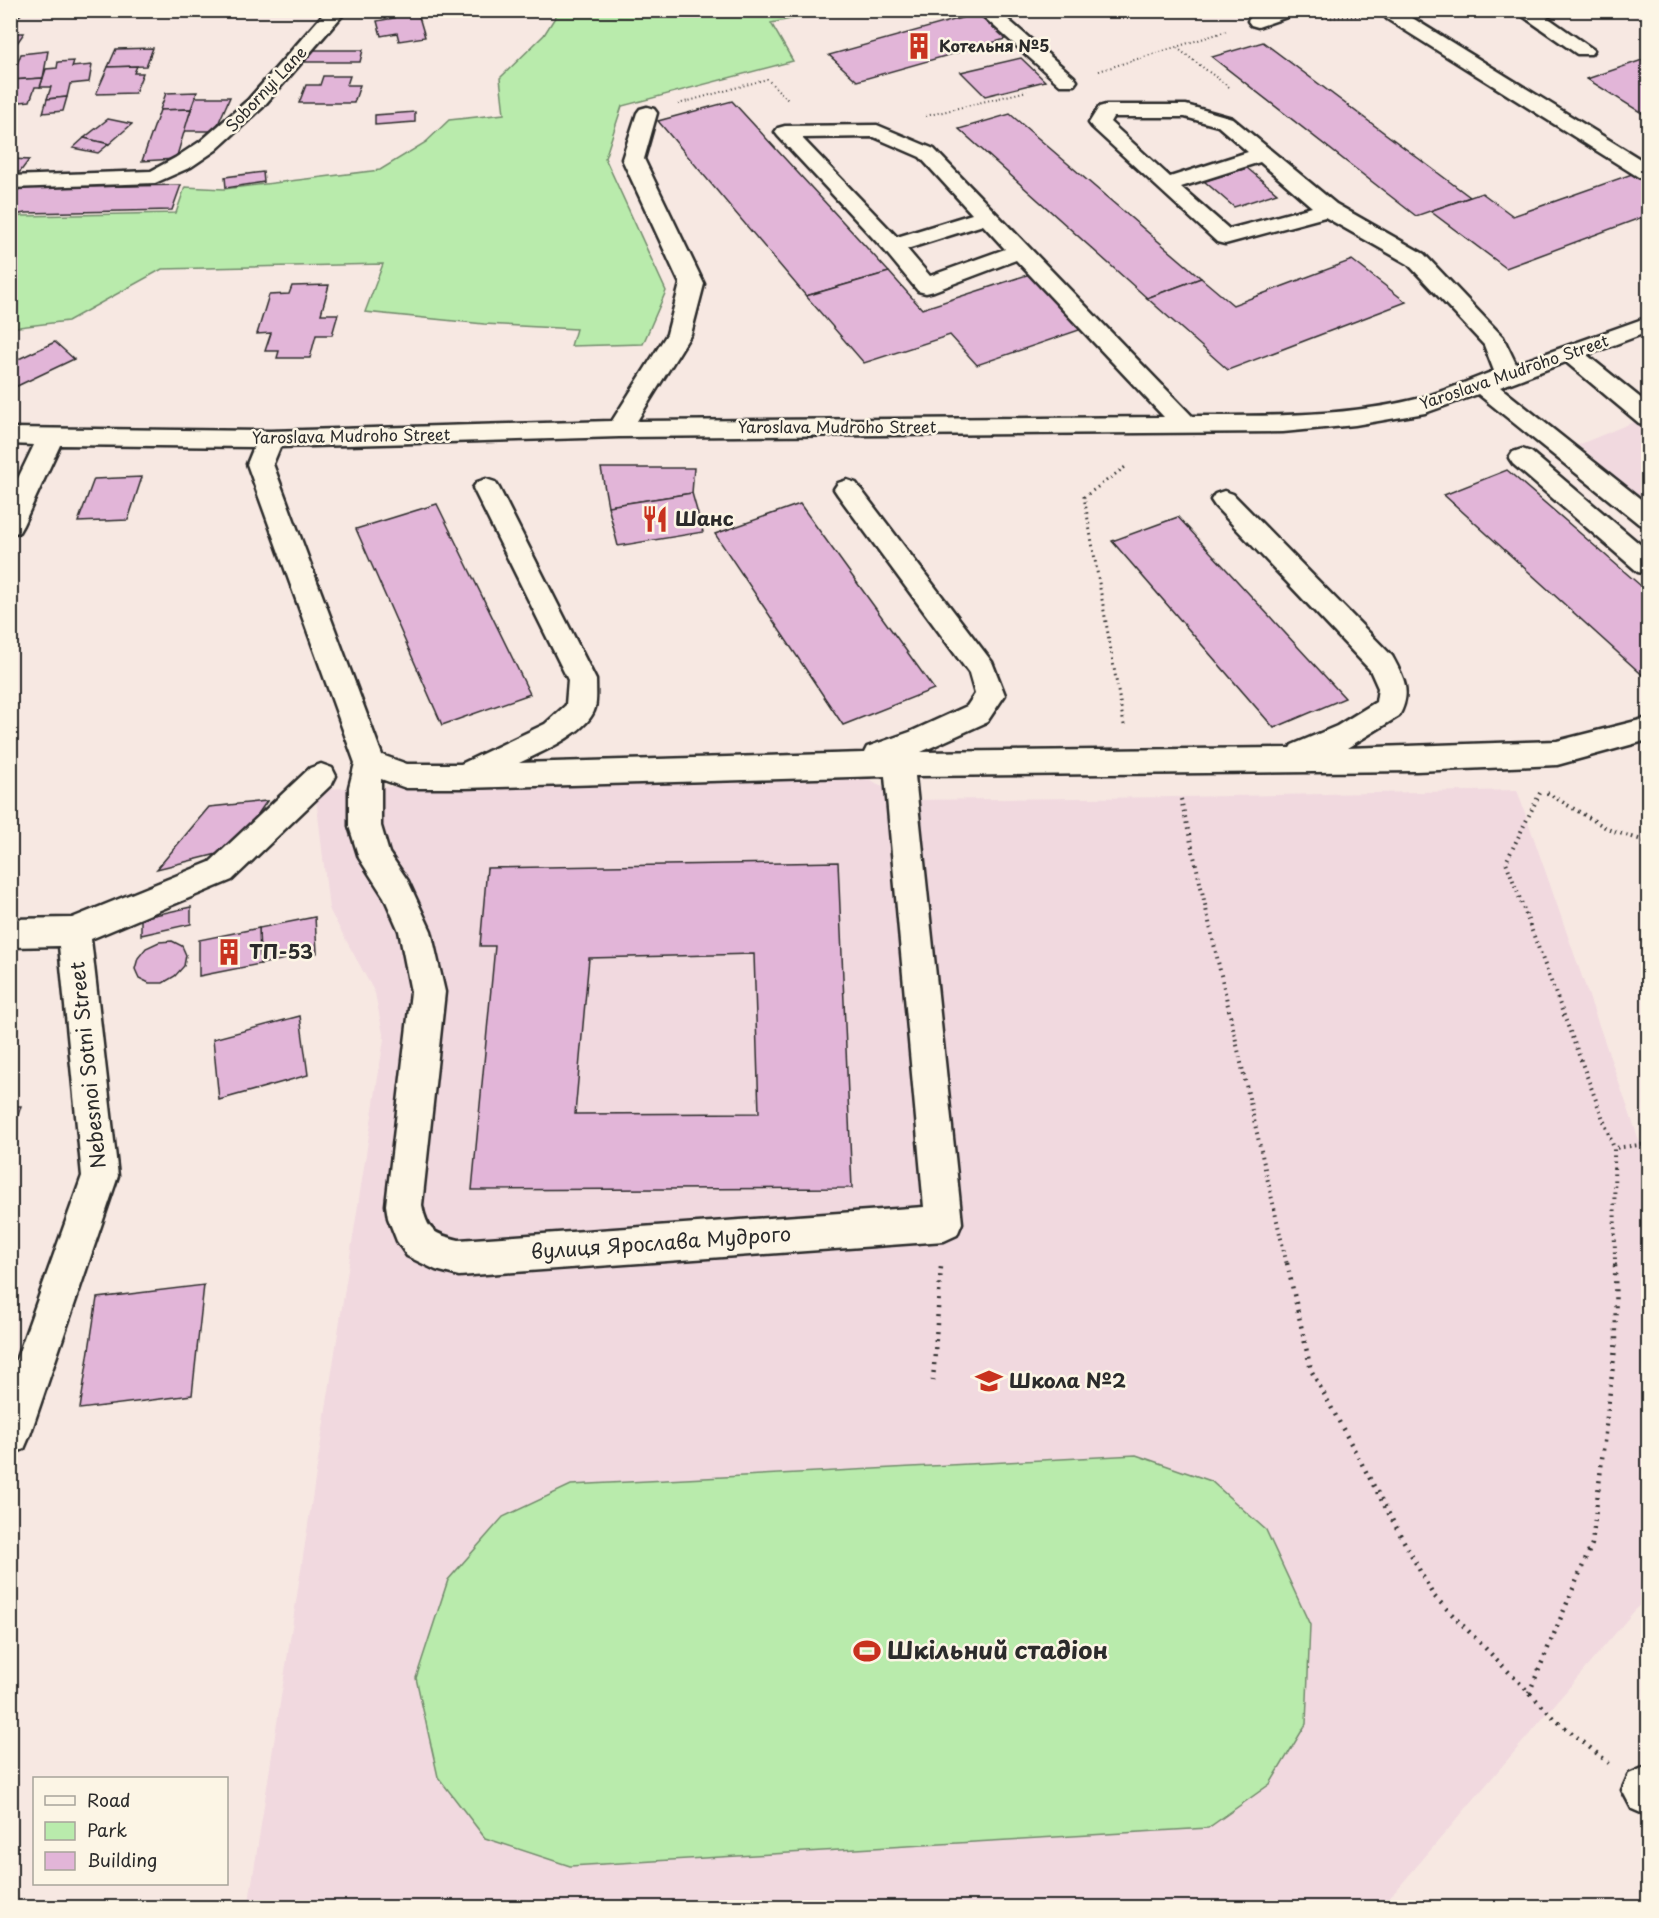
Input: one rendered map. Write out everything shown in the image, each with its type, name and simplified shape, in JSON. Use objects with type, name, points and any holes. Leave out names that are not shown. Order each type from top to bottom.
[{"type":"street","name":"Sobornyi Lane","points":[[10,182],[155,177],[176,167],[234,127],[338,10]]},
{"type":"street","points":[[986,10],[1067,81]]},
{"type":"street","points":[[1258,21],[1288,10]]},
{"type":"street","points":[[1523,10],[1584,50]]},
{"type":"street","points":[[1394,15],[1648,173]]},
{"type":"street","points":[[1328,209],[1225,237],[1099,123],[1106,111],[1186,111],[1225,122],[1328,209],[1416,258],[1495,342],[1508,375]]},
{"type":"street","points":[[619,429],[679,334],[692,284],[633,159],[647,113]]},
{"type":"street","points":[[1020,251],[926,286],[893,246],[785,132],[877,131],[927,153],[987,216],[1185,425]]},
{"type":"street","points":[[1166,186],[1263,154]]},
{"type":"street","points":[[893,246],[987,216]]},
{"type":"street","name":"Yaroslava Mudroho Street","points":[[10,436],[270,439],[619,429],[1283,424],[1355,417],[1425,405],[1648,324]]},
{"type":"street","points":[[1570,353],[1648,417]]},
{"type":"street","points":[[1482,384],[1648,518]]},
{"type":"street","points":[[10,525],[50,438]]},
{"type":"street","points":[[270,439],[260,464],[370,763],[406,776],[899,764],[1416,759],[1557,753],[1648,729]]},
{"type":"street","points":[[1522,458],[1648,565]]},
{"type":"street","points":[[463,776],[555,732],[580,709],[582,680],[486,488]]},
{"type":"street","points":[[847,489],[981,670],[990,695],[977,714],[921,740],[851,765]]},
{"type":"street","points":[[1224,500],[1382,664],[1393,688],[1389,708],[1367,725],[1336,741],[1284,760]]},
{"type":"street","name":"вулиця Ярослава Мудрого","points":[[370,763],[364,787],[365,826],[375,858],[397,890],[416,931],[428,992],[404,1205],[407,1226],[416,1242],[434,1252],[459,1258],[944,1223]]},
{"type":"street","points":[[899,764],[944,1223]]},
{"type":"street","points":[[10,933],[74,932],[221,871],[321,776]]},
{"type":"street","name":"Nebesnoi Sotni Street","points":[[10,1435],[100,1176],[74,932]]},
{"type":"path","points":[[922,117],[1067,81],[1258,21],[1394,15]]},
{"type":"path","points":[[647,113],[767,79],[821,133]]},
{"type":"path","points":[[1124,727],[1084,496],[1128,465]]},
{"type":"path","points":[[1173,760],[1311,1370],[1433,1595],[1557,1721],[1606,1761]]},
{"type":"path","points":[[1529,1693],[1592,1544],[1616,1340],[1614,1148],[1506,862],[1541,790],[1610,830],[1648,843]]},
{"type":"path","points":[[1614,1148],[1648,1144]]},
{"type":"path","points":[[933,1381],[944,1223]]},
{"type":"shaded area","points":[[1648,416],[1648,503],[1578,445]]},
{"type":"shaded area","name":"Школа №2","points":[[822,773],[868,778],[903,800],[1517,790],[1648,1166],[1648,1595],[1382,1907],[248,1908],[384,1039],[375,993],[329,909],[315,789]]},
{"type":"green space","points":[[559,11],[830,11],[771,23],[793,61],[622,106],[605,158],[666,291],[643,344],[571,346],[576,329],[484,324],[365,312],[383,264],[162,269],[68,321],[11,328],[11,218],[176,213],[185,187],[224,189],[380,170],[426,142],[449,120],[504,114],[500,78],[544,35]]},
{"type":"green space","name":"Шкільний стадіон","points":[[1136,1455],[1211,1481],[1266,1530],[1310,1625],[1306,1724],[1270,1784],[1208,1828],[570,1866],[485,1838],[438,1777],[416,1678],[448,1580],[503,1517],[571,1485]]},
{"type":"building","points":[[417,10],[425,37],[399,41],[397,33],[381,36],[377,21],[394,18],[392,12]]},
{"type":"building","name":"Котельня №5","points":[[979,13],[1009,38],[857,81],[829,55]]},
{"type":"building","points":[[10,33],[24,33],[15,46],[10,46]]},
{"type":"building","points":[[1263,42],[1470,197],[1416,216],[1212,57]]},
{"type":"building","points":[[153,48],[146,66],[108,67],[116,49]]},
{"type":"building","points":[[309,50],[363,50],[360,62],[305,62]]},
{"type":"building","points":[[48,51],[43,78],[11,80],[21,54]]},
{"type":"building","points":[[1021,58],[1045,81],[985,96],[961,72]]},
{"type":"building","points":[[1648,58],[1648,117],[1587,79]]},
{"type":"building","points":[[74,61],[72,67],[92,65],[89,82],[70,84],[67,97],[47,99],[51,87],[40,87],[46,69],[57,68],[58,62]]},
{"type":"building","points":[[137,66],[134,73],[143,73],[135,93],[96,94],[108,67]]},
{"type":"building","points":[[323,76],[350,76],[347,85],[360,85],[354,103],[299,103],[306,85],[320,85]]},
{"type":"building","points":[[43,78],[40,87],[35,87],[30,101],[10,103],[11,80]]},
{"type":"building","points":[[197,92],[191,109],[160,110],[166,93]]},
{"type":"building","points":[[67,97],[63,111],[43,113],[47,99]]},
{"type":"building","points":[[196,97],[230,97],[215,131],[183,131]]},
{"type":"building","points":[[732,101],[889,272],[806,296],[658,121]]},
{"type":"building","points":[[191,109],[176,159],[142,161],[160,110]]},
{"type":"building","points":[[415,112],[415,122],[375,125],[375,115]]},
{"type":"building","points":[[1010,114],[1201,278],[1147,298],[959,129]]},
{"type":"building","points":[[108,119],[132,124],[109,144],[84,138]]},
{"type":"building","points":[[84,138],[109,144],[98,153],[73,148]]},
{"type":"building","points":[[13,159],[29,160],[20,172],[10,172]]},
{"type":"building","points":[[1247,168],[1277,193],[1234,207],[1204,181]]},
{"type":"building","points":[[263,172],[264,182],[226,188],[225,177]]},
{"type":"building","points":[[1632,174],[1648,185],[1648,215],[1506,268],[1430,211],[1482,193],[1513,216]]},
{"type":"building","points":[[181,185],[172,210],[25,213],[10,216],[10,191],[28,188]]},
{"type":"building","points":[[1352,260],[1406,302],[1228,370],[1147,298],[1201,278],[1233,305]]},
{"type":"building","points":[[889,272],[922,309],[1033,273],[1088,327],[977,365],[950,335],[864,363],[806,296]]},
{"type":"building","points":[[329,285],[321,314],[338,314],[332,335],[316,335],[310,358],[277,358],[279,351],[265,351],[271,333],[257,334],[269,295],[289,294],[292,286]]},
{"type":"building","points":[[55,342],[74,359],[15,387],[10,383],[10,363]]},
{"type":"building","points":[[601,468],[694,468],[692,493],[608,506]]},
{"type":"building","points":[[1507,470],[1648,592],[1648,680],[1444,495]]},
{"type":"building","points":[[142,477],[128,520],[78,522],[94,479]]},
{"type":"building","name":"Шанс","points":[[692,493],[703,532],[618,546],[608,506]]},
{"type":"building","points":[[437,504],[530,694],[442,725],[356,529]]},
{"type":"building","points":[[800,504],[934,689],[843,725],[715,534]]},
{"type":"building","points":[[1178,517],[1345,698],[1274,728],[1112,541]]},
{"type":"building","points":[[267,801],[233,850],[157,869],[209,807]]},
{"type":"building","points":[[838,862],[852,1188],[472,1190],[495,946],[480,946],[487,868]],"holes":[[[754,954],[759,1113],[575,1114],[589,958]]]},
{"type":"building","points":[[191,907],[191,924],[141,935],[141,918]]},
{"type":"building","points":[[315,917],[317,953],[260,964],[259,928]]},
{"type":"building","name":"ТП-53","points":[[259,928],[260,964],[199,976],[199,940]]},
{"type":"building","points":[[172,941],[182,946],[186,955],[184,966],[175,976],[163,983],[149,983],[139,978],[135,969],[138,958],[146,948],[159,942]]},
{"type":"building","points":[[300,1016],[308,1075],[219,1100],[213,1039]]},
{"type":"building","points":[[10,1106],[21,1106],[10,1140]]},
{"type":"building","points":[[204,1285],[192,1395],[80,1409],[97,1298]]},
{"type":"place","name":"Котельня №5","points":[[919,46]]},
{"type":"place","name":"Шанс","points":[[655,519]]},
{"type":"place","name":"ТП-53","points":[[229,952]]},
{"type":"place","name":"Школа №2","points":[[989,1381]]},
{"type":"place","name":"Шкільний стадіон","points":[[867,1651]]}]
